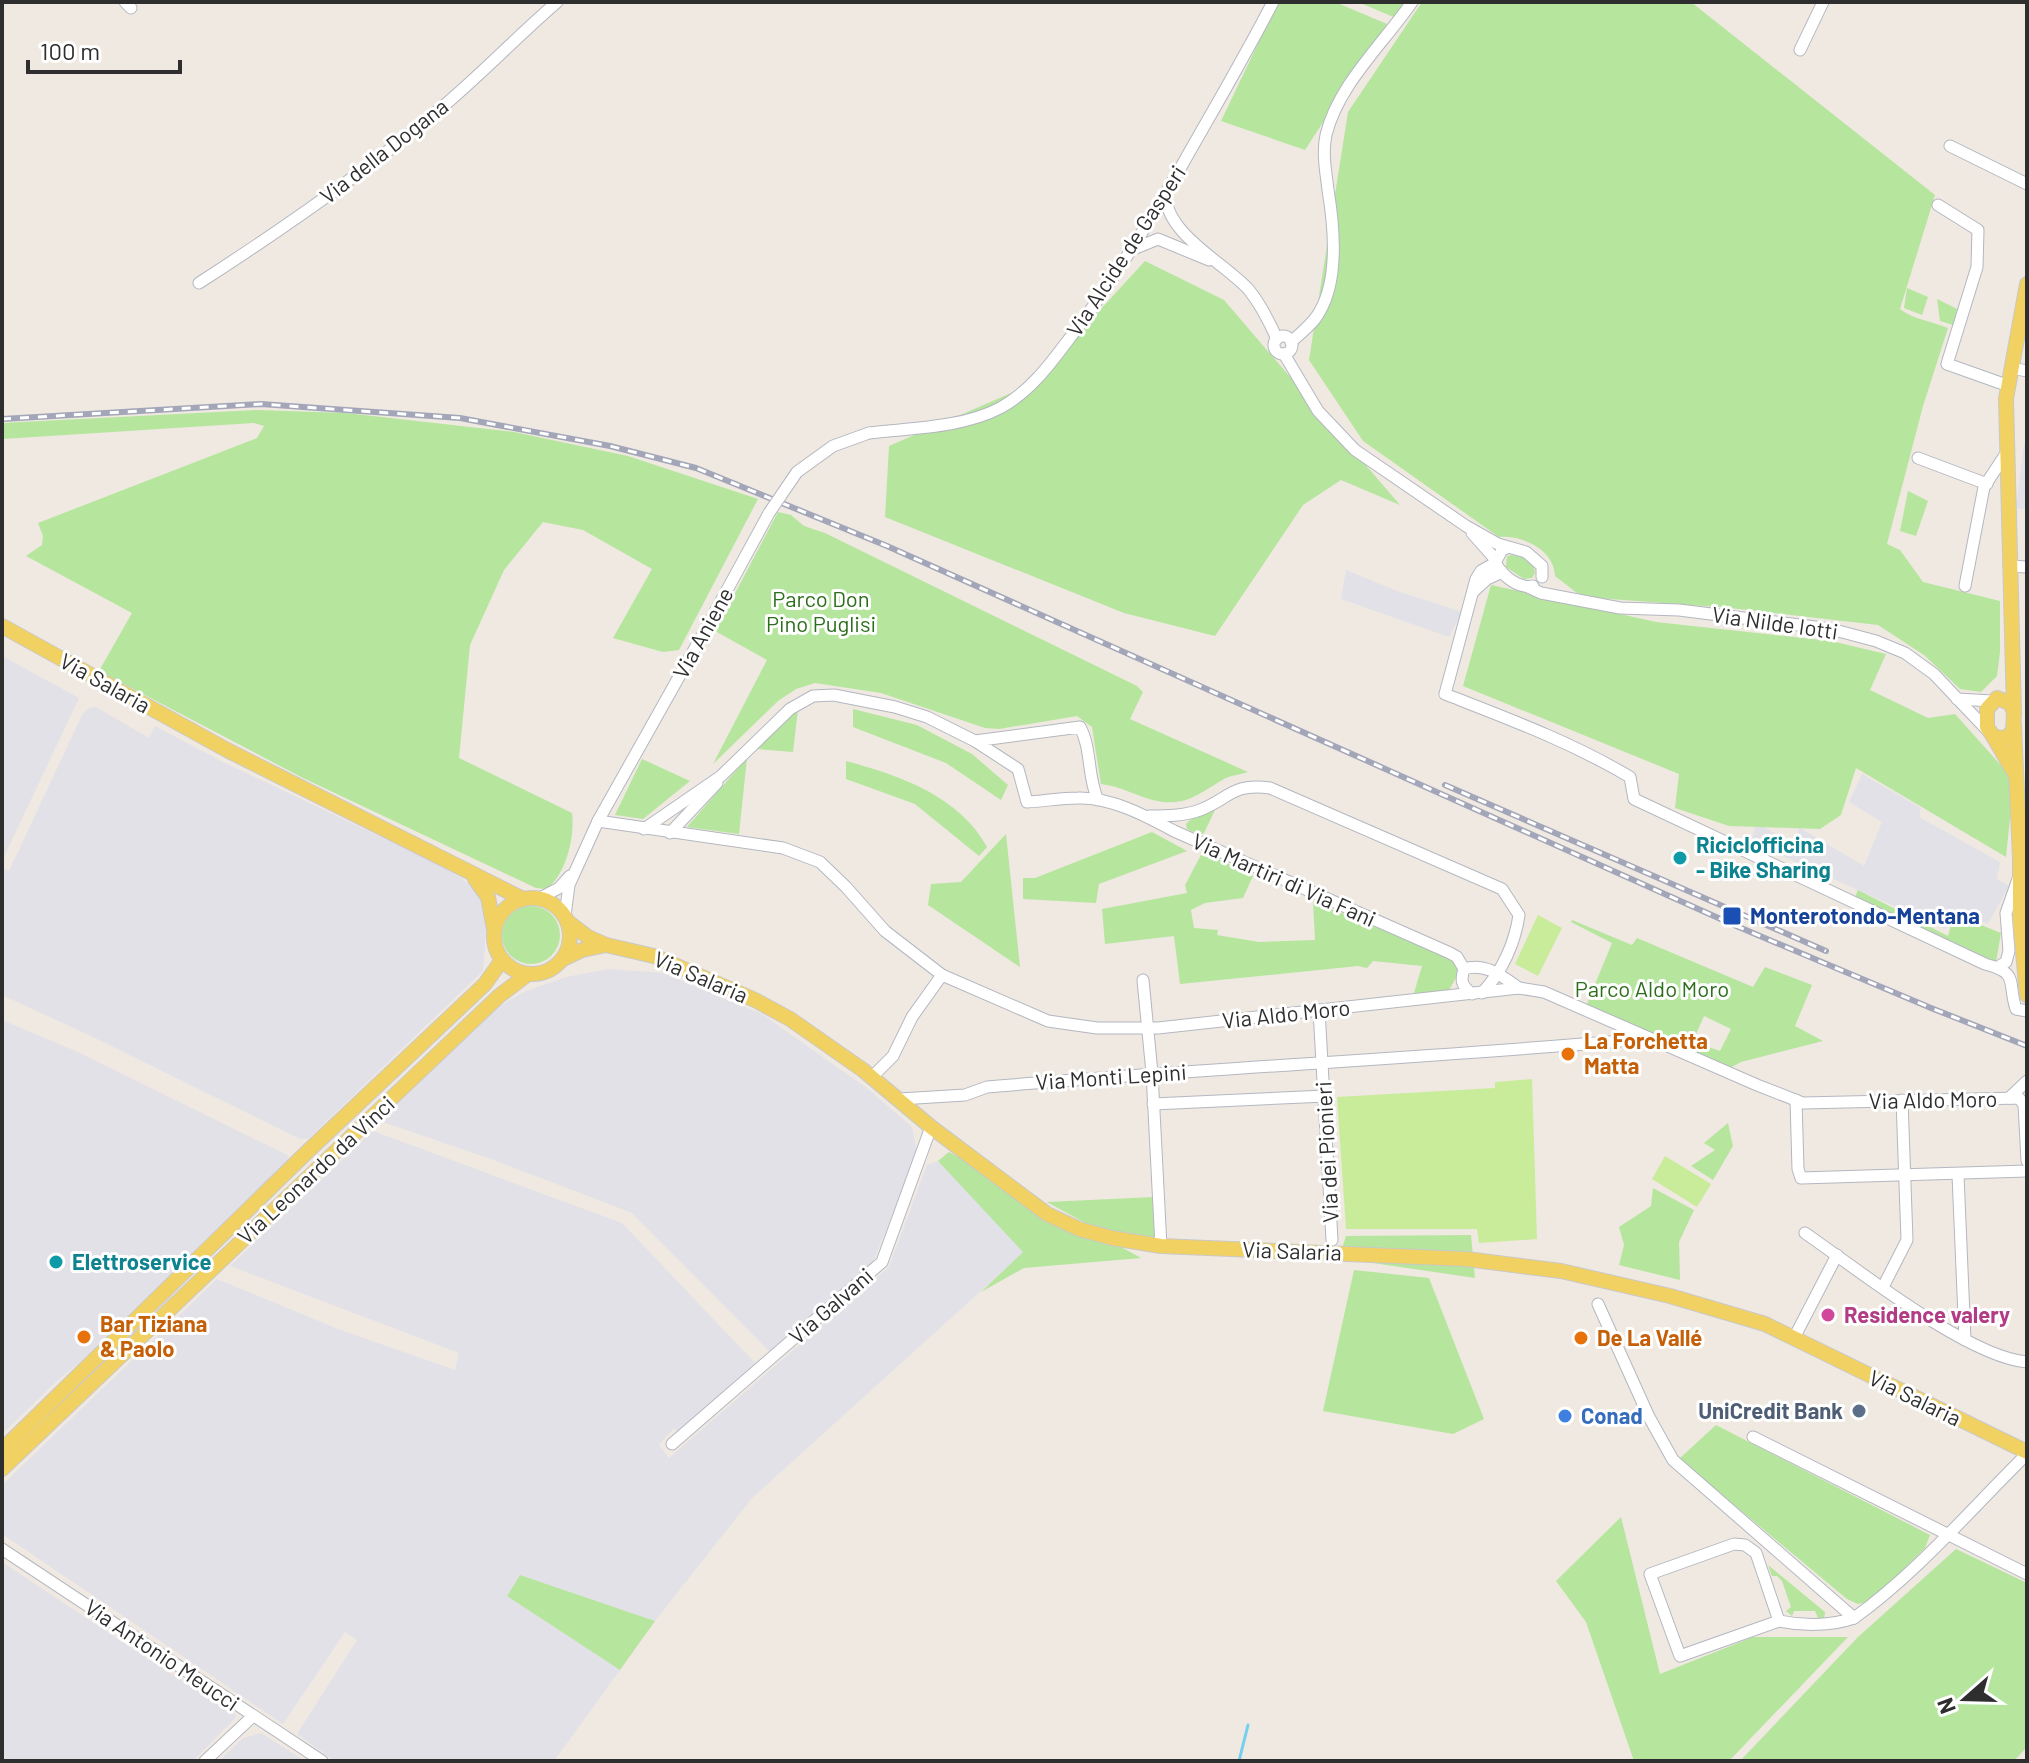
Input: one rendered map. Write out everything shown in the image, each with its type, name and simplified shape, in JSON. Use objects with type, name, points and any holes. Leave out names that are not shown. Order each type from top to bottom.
[{"type":"main road","points":[[1994,736],[2011,736],[2014,718],[2006,399],[2027,284]]},
{"type":"main road","name":"Via Salaria","points":[[2,626],[227,750],[523,899],[540,898],[558,908],[577,930],[606,945],[654,956],[755,1000],[822,1039],[931,1127],[1047,1214],[1090,1232],[1161,1246],[1466,1259],[1561,1271],[1670,1296],[1740,1315],[1794,1338],[2027,1453]]},
{"type":"main road","points":[[2013,650],[2007,678],[1986,714],[2017,778]]},
{"type":"main road","points":[[1994,700],[2010,703],[2021,747],[2017,778],[2020,919],[2027,995]]},
{"type":"main road","name":"Via Salaria","points":[[465,870],[481,885],[488,897],[494,940],[502,960]]},
{"type":"main road","points":[[494,929],[504,910],[523,899]]},
{"type":"main road","points":[[563,959],[569,947],[570,934],[566,919]]},
{"type":"main road","name":"Via Salaria","points":[[528,974],[553,968],[582,950],[606,945]]},
{"type":"main road","points":[[502,960],[518,972],[528,974]]},
{"type":"main road","name":"Via Leonardo da Vinci","points":[[2,1450],[296,1162],[485,984],[502,960]]},
{"type":"main road","name":"Via Leonardo da Vinci","points":[[2,1469],[499,996],[528,974]]},
{"type":"street","name":"Via della Dogana","points":[[199,283],[276,233],[403,139],[461,91],[557,2]]},
{"type":"street","name":"Via Alcide de Gasperi","points":[[869,433],[974,417],[995,410],[1011,401],[1048,367],[1132,250],[1273,2]]},
{"type":"street","points":[[1167,191],[1166,204],[1170,217],[1252,294],[1277,339],[1275,348],[1284,354],[1290,350],[1291,342],[1318,315],[1330,283],[1332,231],[1324,154],[1328,130],[1361,69],[1412,2]]},
{"type":"street","points":[[1800,50],[1823,2]]},
{"type":"street","points":[[1950,146],[2027,184]]},
{"type":"street","points":[[1938,205],[1978,230],[1977,267],[1947,364],[2009,386]]},
{"type":"street","points":[[1158,239],[1150,220],[1170,217]]},
{"type":"street","points":[[1132,250],[1158,239],[1216,263]]},
{"type":"street","points":[[1277,339],[1285,337],[1291,342]]},
{"type":"street","name":"Via Nilde Iotti","points":[[1284,354],[1311,402],[1345,441],[1466,526],[1507,548],[1516,548],[1535,558],[1542,566],[1542,577],[1574,598]]},
{"type":"street","points":[[2012,368],[2027,371]]},
{"type":"street","name":"Via Aniene","points":[[566,919],[567,893],[598,821],[769,513],[797,472],[833,446],[869,433]]},
{"type":"street","points":[[1965,586],[1987,484],[2007,452]]},
{"type":"street","points":[[1918,458],[1987,484]]},
{"type":"street","name":"Via Nilde Iotti","points":[[1466,526],[1498,565]]},
{"type":"street","points":[[1507,548],[1497,555],[1498,565],[1509,578],[1528,587],[1539,583],[1542,577]]},
{"type":"street","points":[[1498,565],[1474,591],[1445,694],[1548,734],[1594,756],[1630,777],[1634,799],[1985,964],[1998,967],[2013,981],[2014,1005],[2019,1011],[2027,1011]]},
{"type":"street","points":[[2009,566],[2027,567]]},
{"type":"street","name":"Via Nilde Iotti","points":[[1528,587],[1541,593],[1620,608],[1679,610],[1831,629],[1876,641],[1905,653],[1934,674],[1994,736]]},
{"type":"street","name":"Via Martiri di Via Fani","points":[[721,776],[790,709],[813,696],[834,695],[895,707],[927,717],[975,741],[1018,769],[1027,802],[1080,798],[1098,800],[1147,816],[1450,953],[1457,957],[1462,974]]},
{"type":"street","points":[[1956,698],[1977,702],[1994,700]]},
{"type":"street","points":[[975,741],[1080,727],[1085,736],[1098,800]]},
{"type":"street","points":[[1994,736],[2021,747]]},
{"type":"street","points":[[644,829],[721,776]]},
{"type":"street","points":[[670,833],[714,788],[721,776]]},
{"type":"street","points":[[1147,816],[1173,816],[1200,809],[1237,788],[1270,788],[1502,889],[1519,915],[1516,937],[1498,973],[1477,993],[1463,987],[1462,974]]},
{"type":"street","name":"Via Aldo Moro","points":[[598,821],[783,848],[820,862],[885,931],[942,975],[1048,1021],[1097,1028],[1147,1028],[1519,988],[1544,992],[1803,1103],[2009,1098]]},
{"type":"street","name":"Via Aniene","points":[[540,898],[559,888],[575,869]]},
{"type":"street","points":[[1998,967],[2006,962],[2009,951],[2006,913],[2020,877]]},
{"type":"street","points":[[2020,877],[2027,905]]},
{"type":"street","points":[[1445,997],[1462,974],[1476,965],[1498,973],[1519,988]]},
{"type":"street","points":[[872,1077],[893,1056],[912,1017],[942,975]]},
{"type":"street","points":[[1143,980],[1152,1073],[1161,1246]]},
{"type":"street","points":[[1319,1010],[1323,1064]]},
{"type":"street","name":"Via Monti Lepini","points":[[900,1099],[965,1095],[987,1087],[1152,1073],[1605,1043],[1645,1036]]},
{"type":"street","name":"Via dei Pionieri","points":[[1323,1064],[1332,1240]]},
{"type":"street","points":[[2009,1098],[2024,1084]]},
{"type":"street","points":[[1153,1104],[1325,1096]]},
{"type":"street","points":[[2009,1098],[2019,1098],[2024,1105],[2027,1161]]},
{"type":"street","points":[[1796,1100],[1798,1169],[1801,1178],[2027,1171]]},
{"type":"street","points":[[1883,1287],[1907,1240],[1902,1100]]},
{"type":"street","name":"Via Galvani","points":[[672,1444],[882,1262],[931,1127]]},
{"type":"street","points":[[1958,1175],[1965,1340]]},
{"type":"street","points":[[1805,1233],[1965,1340],[2013,1361],[2027,1362]]},
{"type":"street","points":[[1794,1338],[1837,1255]]},
{"type":"street","points":[[1598,1304],[1649,1417],[1673,1460],[1854,1618]]},
{"type":"street","points":[[1753,1437],[2027,1574]]},
{"type":"street","points":[[1779,1621],[1756,1553],[1745,1545],[1734,1544],[1650,1574],[1680,1656],[1779,1621],[1839,1623],[1854,1618],[1874,1603],[2027,1453]]},
{"type":"street","name":"Via Antonio Meucci","points":[[2,1549],[322,1761]]},
{"type":"street","points":[[205,1761],[253,1716]]},
{"type":"shaded area","points":[[2024,443],[2027,443],[2027,510],[2016,508]]},
{"type":"shaded area","points":[[1346,570],[1462,612],[1449,637],[1341,599]]},
{"type":"shaded area","points":[[2,656],[79,698],[2,861]]},
{"type":"shaded area","points":[[96,707],[149,738],[155,726],[223,762],[430,860],[461,878],[481,895],[487,918],[483,971],[309,1138],[300,1139],[2,995],[2,868],[9,871],[83,713]]},
{"type":"shaded area","points":[[1862,774],[1921,808],[1919,817],[2000,862],[1997,879],[2009,886],[1988,924],[1951,909],[1945,929],[1751,842],[1756,823],[1792,843],[1800,828],[1864,866],[1882,822],[1849,802]]},
{"type":"shaded area","points":[[609,969],[663,973],[762,1014],[868,1089],[912,1127],[917,1154],[873,1262],[771,1353],[632,1213],[380,1121],[498,1007],[526,991],[566,977]]},
{"type":"shaded area","points":[[2,1020],[78,1052],[289,1156],[81,1361],[2,1434]]},
{"type":"shaded area","points":[[373,1131],[622,1223],[757,1365],[679,1433],[674,1428],[659,1445],[669,1458],[889,1267],[927,1165],[938,1161],[1024,1252],[752,1498],[655,1621],[520,1575],[507,1596],[620,1670],[554,1761],[335,1761],[297,1734],[357,1640],[345,1632],[283,1724],[2,1534],[2,1485],[217,1279],[338,1329],[455,1370],[459,1353],[230,1266]]},
{"type":"shaded area","points":[[2,1562],[237,1716],[193,1761],[2,1761]]},
{"type":"shaded area","points":[[261,1733],[305,1761],[219,1761],[243,1738]]},
{"type":"green space","points":[[1278,2],[1335,2],[1387,24],[1305,150],[1221,121]]},
{"type":"green space","points":[[1358,2],[1404,2],[1396,18]]},
{"type":"green space","points":[[1422,2],[1691,2],[1935,195],[1900,309],[1948,328],[1923,406],[1887,544],[1900,550],[1923,582],[2000,601],[1997,676],[1981,692],[1960,689],[1924,655],[1878,625],[1730,608],[1597,598],[1577,593],[1555,576],[1553,566],[1543,551],[1527,541],[1499,537],[1363,441],[1309,360],[1348,112]]},
{"type":"green space","points":[[1145,261],[1224,300],[1400,505],[1341,480],[1303,505],[1215,636],[1124,613],[885,517],[889,446],[1032,384]]},
{"type":"green space","points":[[1907,288],[1928,297],[1922,315],[1904,308]]},
{"type":"green space","points":[[1937,299],[1957,309],[1953,325],[1940,321]]},
{"type":"green space","points":[[256,410],[346,413],[514,432],[628,456],[758,499],[679,650],[663,652],[613,638],[652,569],[583,530],[543,522],[504,570],[470,645],[459,758],[572,813],[568,855],[559,875],[546,889],[536,888],[303,778],[99,671],[132,613],[26,556],[42,545],[43,536],[38,523],[257,438],[264,426],[254,423],[2,439],[2,423]]},
{"type":"green space","points":[[1908,491],[1928,501],[1916,536],[1900,531]]},
{"type":"green space","name":"Parco Don Pino Puglisi","points":[[778,512],[791,515],[804,526],[825,533],[1137,686],[1143,692],[1130,719],[1248,772],[1227,778],[1189,799],[1161,802],[1101,784],[1092,727],[1077,716],[999,729],[985,728],[881,693],[815,683],[796,689],[778,701],[713,764],[767,660],[715,631]]},
{"type":"green space","points":[[1507,556],[1522,557],[1534,567],[1532,578],[1524,579],[1506,567]]},
{"type":"green space","points":[[1491,585],[1656,622],[1831,641],[1886,654],[1870,690],[1928,718],[1955,714],[2014,780],[2006,857],[1856,768],[1841,815],[1820,829],[1729,826],[1675,808],[1679,774],[1463,686]]},
{"type":"green space","points":[[798,709],[793,752],[757,749]]},
{"type":"green space","points":[[853,709],[917,725],[972,754],[1008,785],[1001,800],[946,763],[853,727]]},
{"type":"green space","points":[[747,758],[739,834],[687,827]]},
{"type":"green space","points":[[642,759],[690,781],[643,819],[615,815]]},
{"type":"green space","points":[[846,761],[926,790],[961,814],[987,847],[979,856],[915,804],[846,779]]},
{"type":"green space","points":[[1216,808],[1204,833],[1200,835],[1187,829],[1186,824],[1190,820]]},
{"type":"green space","points":[[1152,832],[1187,851],[1099,884],[1096,903],[1023,899],[1023,878],[1035,878]]},
{"type":"green space","points":[[1006,834],[1020,967],[928,905],[931,884],[961,882]]},
{"type":"green space","points":[[1201,855],[1221,860],[1253,876],[1243,898],[1205,903],[1191,910],[1194,928],[1218,930],[1217,935],[1259,942],[1315,940],[1313,901],[1454,960],[1461,969],[1448,992],[1414,993],[1422,966],[1373,961],[1367,968],[1358,966],[1180,984],[1174,936],[1105,944],[1102,909],[1187,893],[1185,885]]},
{"type":"green space","points":[[1858,890],[1948,936],[1954,914],[2001,933],[1996,962],[1855,897]]},
{"type":"green space","points":[[531,906],[552,914],[560,935],[552,956],[531,964],[510,956],[502,935],[510,914]]},
{"type":"green space","points":[[1538,915],[1562,928],[1538,976],[1515,964]]},
{"type":"green space","name":"Parco Aldo Moro","points":[[1572,920],[1632,945],[1637,938],[1753,987],[1765,967],[1812,985],[1795,1026],[1823,1041],[1741,1062],[1728,1069],[1694,1055],[1697,1043],[1720,1051],[1731,1029],[1704,1016],[1689,1050],[1586,1006],[1612,943]]},
{"type":"green space","points":[[1532,1079],[1537,1239],[1479,1243],[1477,1229],[1346,1229],[1337,1097],[1495,1088],[1495,1082]]},
{"type":"green space","points":[[1728,1123],[1733,1146],[1713,1180],[1691,1166],[1715,1150],[1704,1143]]},
{"type":"green space","points":[[949,1152],[1141,1258],[1024,1268],[981,1292],[1023,1252],[938,1161]]},
{"type":"green space","points":[[1665,1156],[1711,1184],[1697,1207],[1652,1179]]},
{"type":"green space","points":[[1653,1188],[1694,1210],[1679,1242],[1680,1280],[1619,1265],[1624,1245],[1619,1227],[1651,1206]]},
{"type":"green space","points":[[1154,1197],[1157,1242],[1096,1229],[1047,1202]]},
{"type":"green space","points":[[1471,1235],[1475,1278],[1339,1258],[1346,1236]]},
{"type":"green space","points":[[1354,1270],[1429,1278],[1484,1419],[1453,1434],[1323,1411]]},
{"type":"green space","points":[[1716,1425],[1930,1535],[1925,1548],[1871,1601],[1858,1604],[1847,1599],[1679,1459]]},
{"type":"green space","points":[[1621,1517],[1660,1674],[1753,1637],[1848,1637],[1729,1761],[1634,1761],[1586,1622],[1556,1581]]},
{"type":"green space","points":[[1956,1549],[2027,1583],[2027,1747],[2014,1761],[1740,1761],[1858,1637]]},
{"type":"green space","points":[[1768,1565],[1825,1612],[1824,1620],[1818,1618],[1815,1611],[1794,1611],[1792,1616],[1786,1611],[1791,1607],[1782,1581],[1772,1576]]},
{"type":"green space","points":[[520,1575],[655,1621],[620,1670],[507,1596]]},
{"type":"waterway","points":[[1239,1761],[1248,1725]]},
{"type":"railway","points":[[2,419],[261,404],[460,418],[610,446],[696,468],[887,546],[1734,925],[2027,1046]]},
{"type":"railway","points":[[1445,785],[1826,951]]},
{"type":"place","name":"Riciclofficina - Bike Sharing","points":[[1680,858]]},
{"type":"place","name":"Monterotondo-Mentana","points":[[1732,916]]},
{"type":"place","name":"La Forchetta Matta","points":[[1568,1054]]},
{"type":"place","name":"Elettroservice","points":[[56,1262]]},
{"type":"place","name":"Residence valery","points":[[1828,1315]]},
{"type":"place","name":"Bar Tiziana & Paolo","points":[[84,1337]]},
{"type":"place","name":"De La Vallé","points":[[1581,1338]]},
{"type":"place","name":"UniCredit Bank","points":[[1859,1411]]},
{"type":"place","name":"Conad","points":[[1565,1416]]}]
